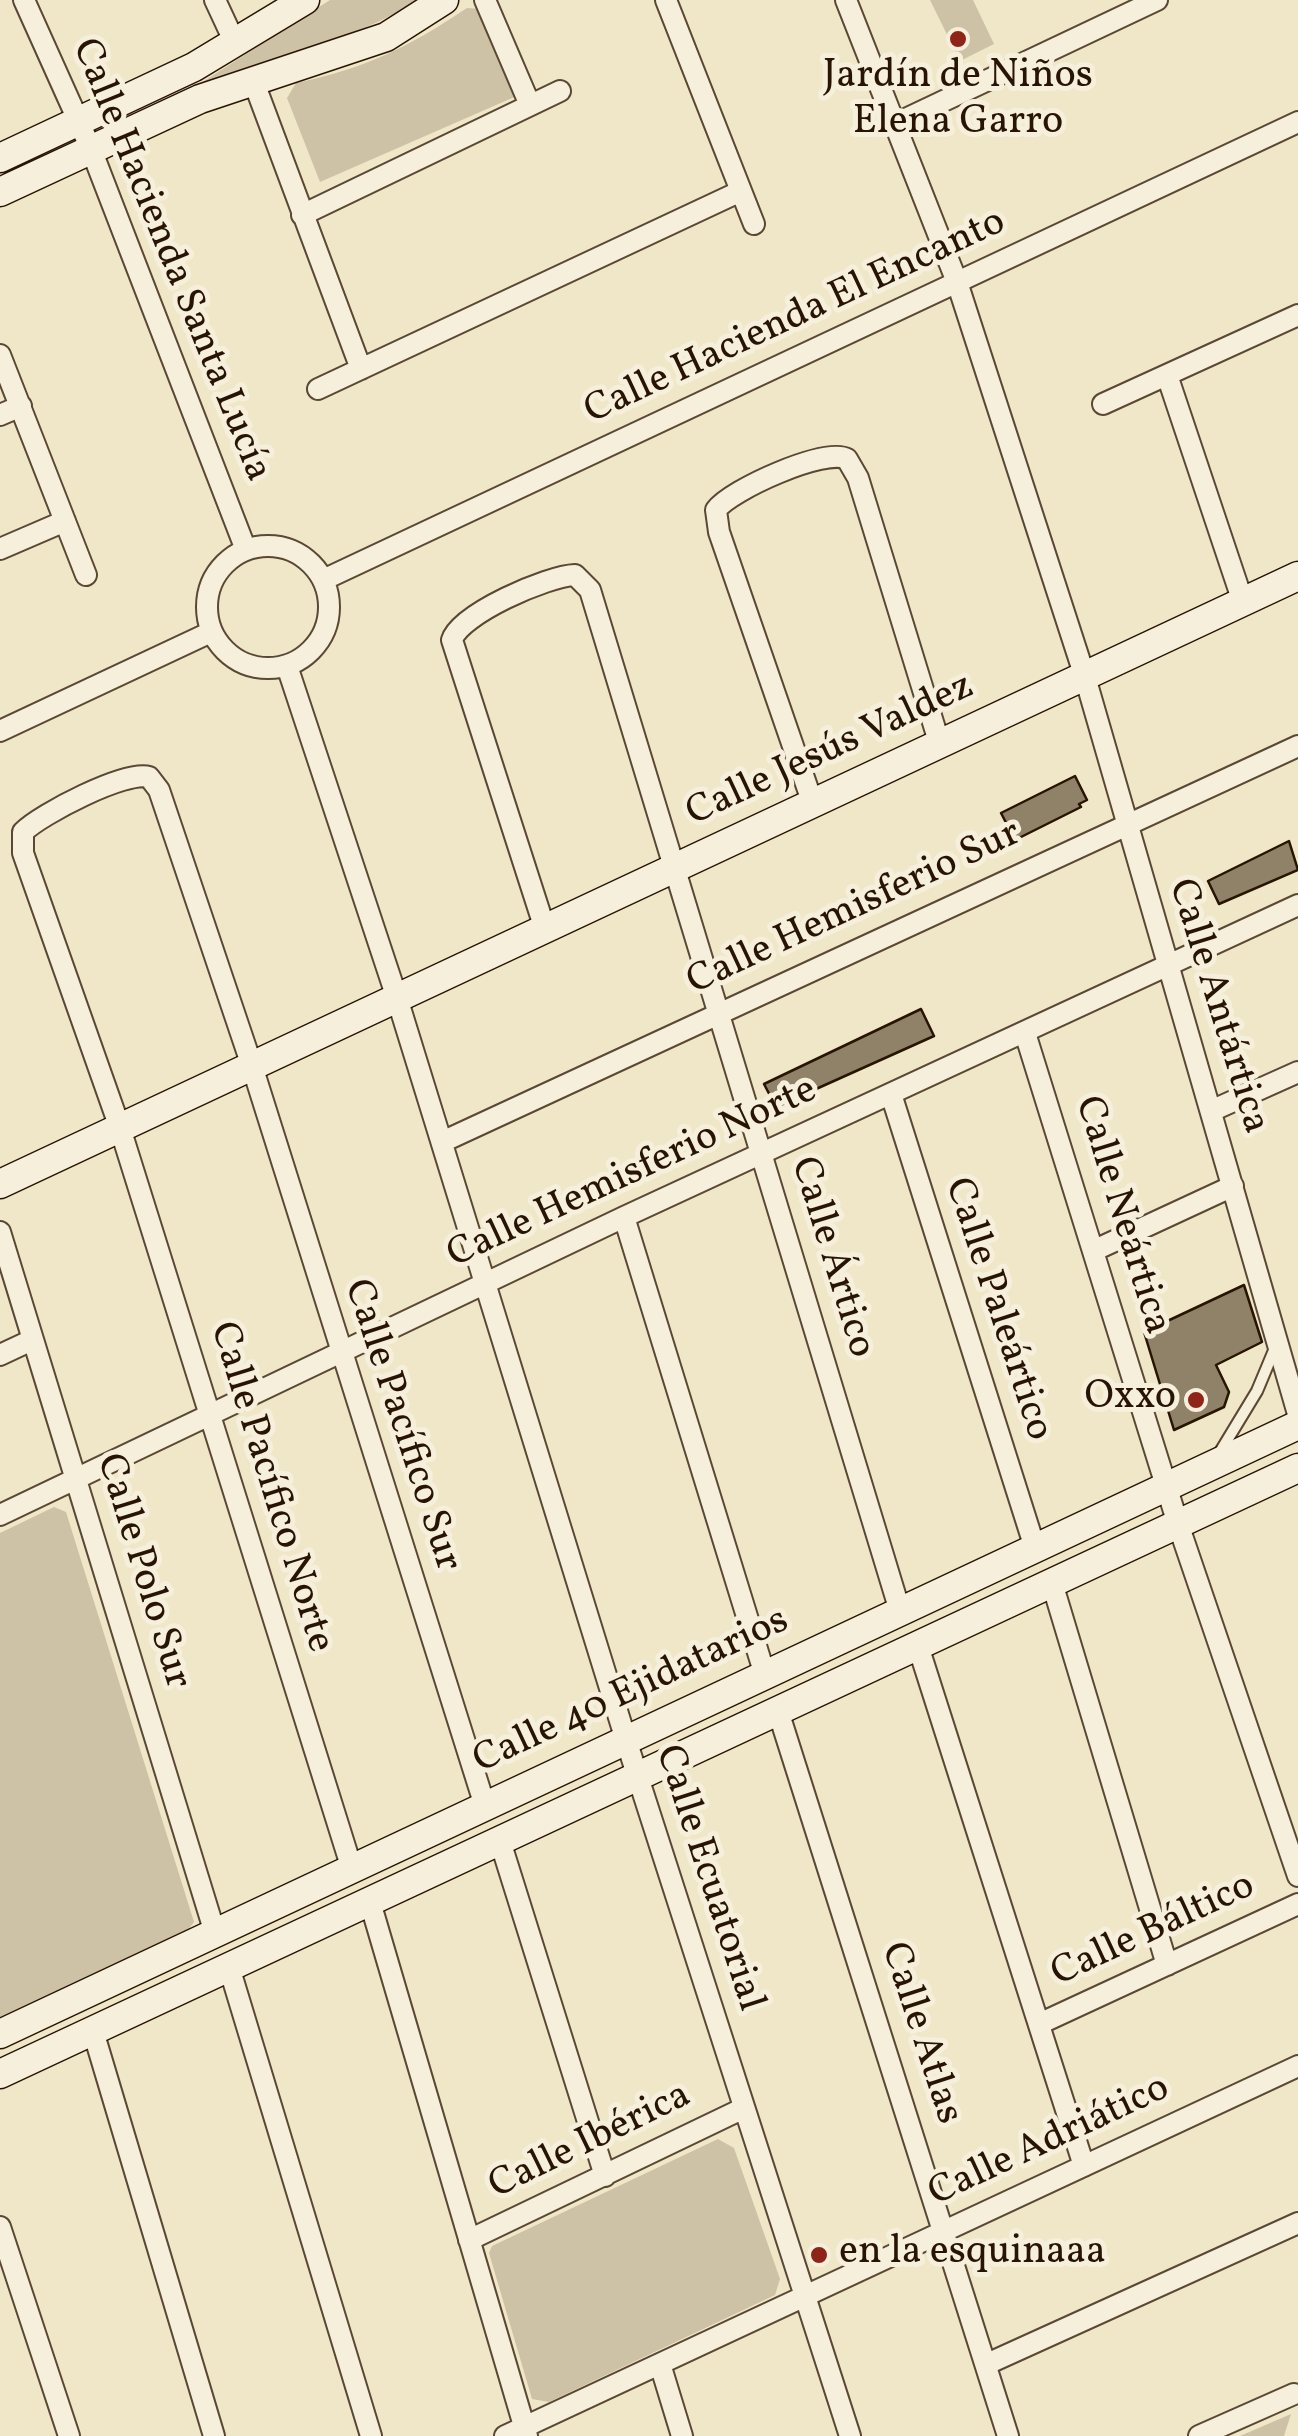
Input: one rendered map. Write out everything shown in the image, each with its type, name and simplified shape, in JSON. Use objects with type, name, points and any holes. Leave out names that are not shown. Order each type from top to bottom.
[{"type":"main road","points":[[0,158],[235,43],[305,0]]},
{"type":"main road","points":[[0,192],[253,80],[356,50],[386,37],[444,0]]},
{"type":"main road","name":"Calle Jesús Valdez","points":[[0,1184],[1298,576]]},
{"type":"main road","name":"Calle 40 Ejidatarios","points":[[0,2034],[1298,1424]]},
{"type":"main road","name":"Calle 40 Ejidatarios","points":[[0,2074],[1298,1468]]},
{"type":"street","name":"Calle Hacienda Santa Lucía","points":[[24,0],[92,149],[246,550]]},
{"type":"street","points":[[215,0],[235,43]]},
{"type":"street","points":[[485,0],[530,105]]},
{"type":"street","points":[[666,0],[754,224]]},
{"type":"street","name":"Calle Antártica","points":[[846,0],[957,282],[1085,677],[1298,1414]]},
{"type":"street","points":[[895,124],[1157,0]]},
{"type":"street","points":[[253,80],[361,368]]},
{"type":"street","points":[[302,215],[560,91]]},
{"type":"street","name":"Calle Hacienda El Encanto","points":[[323,580],[1298,122]]},
{"type":"street","points":[[318,389],[741,191]]},
{"type":"street","points":[[1104,404],[1298,315]]},
{"type":"street","points":[[0,354],[86,574]]},
{"type":"street","points":[[1167,374],[1243,602]]},
{"type":"street","points":[[0,415],[20,406]]},
{"type":"street","points":[[814,804],[719,532],[716,510],[732,495],[823,455],[847,460],[858,478],[940,744]]},
{"type":"street","points":[[0,549],[65,521]]},
{"type":"street","points":[[264,546],[299,554],[323,580],[329,614],[325,631],[303,658],[287,666],[269,669],[234,660],[211,632],[208,593],[222,567],[246,550],[264,546]]},
{"type":"street","name":"Calle Ártico","points":[[545,929],[452,649],[455,630],[471,616],[554,578],[575,575],[584,581],[676,868],[900,1611]]},
{"type":"street","points":[[0,730],[211,632]]},
{"type":"street","points":[[287,666],[397,998]]},
{"type":"street","name":"Calle Hemisferio Sur","points":[[442,1142],[718,1011],[1298,746]]},
{"type":"street","name":"Calle Pacífico Sur","points":[[120,1128],[23,853],[23,832],[39,818],[142,774],[155,783],[252,1066],[484,1806]]},
{"type":"street","name":"Calle Hemisferio Norte","points":[[0,1514],[624,1217],[1298,905]]},
{"type":"street","name":"Calle Ecuatorial","points":[[397,998],[626,1740],[850,2436]]},
{"type":"street","name":"Calle Neártica","points":[[1025,1033],[1166,1487],[1298,1876]]},
{"type":"street","points":[[1211,1110],[1298,1072]]},
{"type":"street","name":"Calle Paleártico","points":[[890,1094],[1035,1548]]},
{"type":"street","name":"Calle Pacífico Norte","points":[[120,1128],[352,1869]]},
{"type":"street","points":[[1095,1250],[1233,1186]]},
{"type":"street","points":[[624,1217],[765,1675]]},
{"type":"street","name":"Calle Polo Sur","points":[[0,1232],[216,1933]]},
{"type":"street","points":[[0,1355],[32,1340]]},
{"type":"street","points":[[1052,1583],[1167,1965]]},
{"type":"street","points":[[918,1646],[1084,2166]]},
{"type":"street","name":"Calle Atlas","points":[[778,1711],[946,2230],[1008,2436]]},
{"type":"street","points":[[500,1841],[604,2176]]},
{"type":"street","points":[[370,1902],[469,2240],[519,2433]]},
{"type":"street","name":"Calle Báltico","points":[[1039,2024],[1298,1904]]},
{"type":"street","points":[[230,1967],[372,2436]]},
{"type":"street","points":[[93,2031],[214,2436]]},
{"type":"street","name":"Calle Adriático","points":[[519,2433],[1298,2066]]},
{"type":"street","name":"Calle Ibérica","points":[[469,2240],[744,2108]]},
{"type":"street","points":[[987,2364],[1298,2223]]},
{"type":"street","points":[[0,2227],[68,2436]]},
{"type":"street","points":[[660,2364],[682,2436]]},
{"type":"street","points":[[1199,2436],[1294,2394]]},
{"type":"lane","points":[[1210,1466],[1257,1390],[1277,1342]]},
{"type":"shaded area","points":[[330,0],[418,0],[364,28],[190,90]]},
{"type":"shaded area","points":[[930,0],[973,0],[994,44],[960,61]]},
{"type":"shaded area","points":[[467,8],[481,9],[519,95],[320,182],[287,98],[296,83],[385,55]]},
{"type":"shaded area","points":[[54,1507],[66,1512],[194,1922],[187,1931],[0,2017],[0,1533]]},
{"type":"shaded area","points":[[718,2139],[734,2148],[780,2279],[775,2295],[549,2402],[532,2399],[489,2253],[492,2246]]},
{"type":"shaded area","points":[[1291,2414],[1284,2436],[1240,2436]]},
{"type":"building","points":[[1075,776],[1087,800],[1079,804],[1081,807],[1015,840],[1001,813]]},
{"type":"building","points":[[1289,841],[1298,870],[1219,904],[1208,881]]},
{"type":"building","points":[[921,1009],[934,1036],[776,1107],[764,1084]]},
{"type":"building","points":[[1244,1285],[1262,1342],[1216,1365],[1229,1392],[1224,1407],[1174,1430],[1144,1332]]},
{"type":"place","name":"Jardín de Niños Elena Garro","points":[[958,39]]},
{"type":"place","name":"Oxxo","points":[[1196,1400]]},
{"type":"place","name":"en la esquinaaa","points":[[819,2255]]}]
